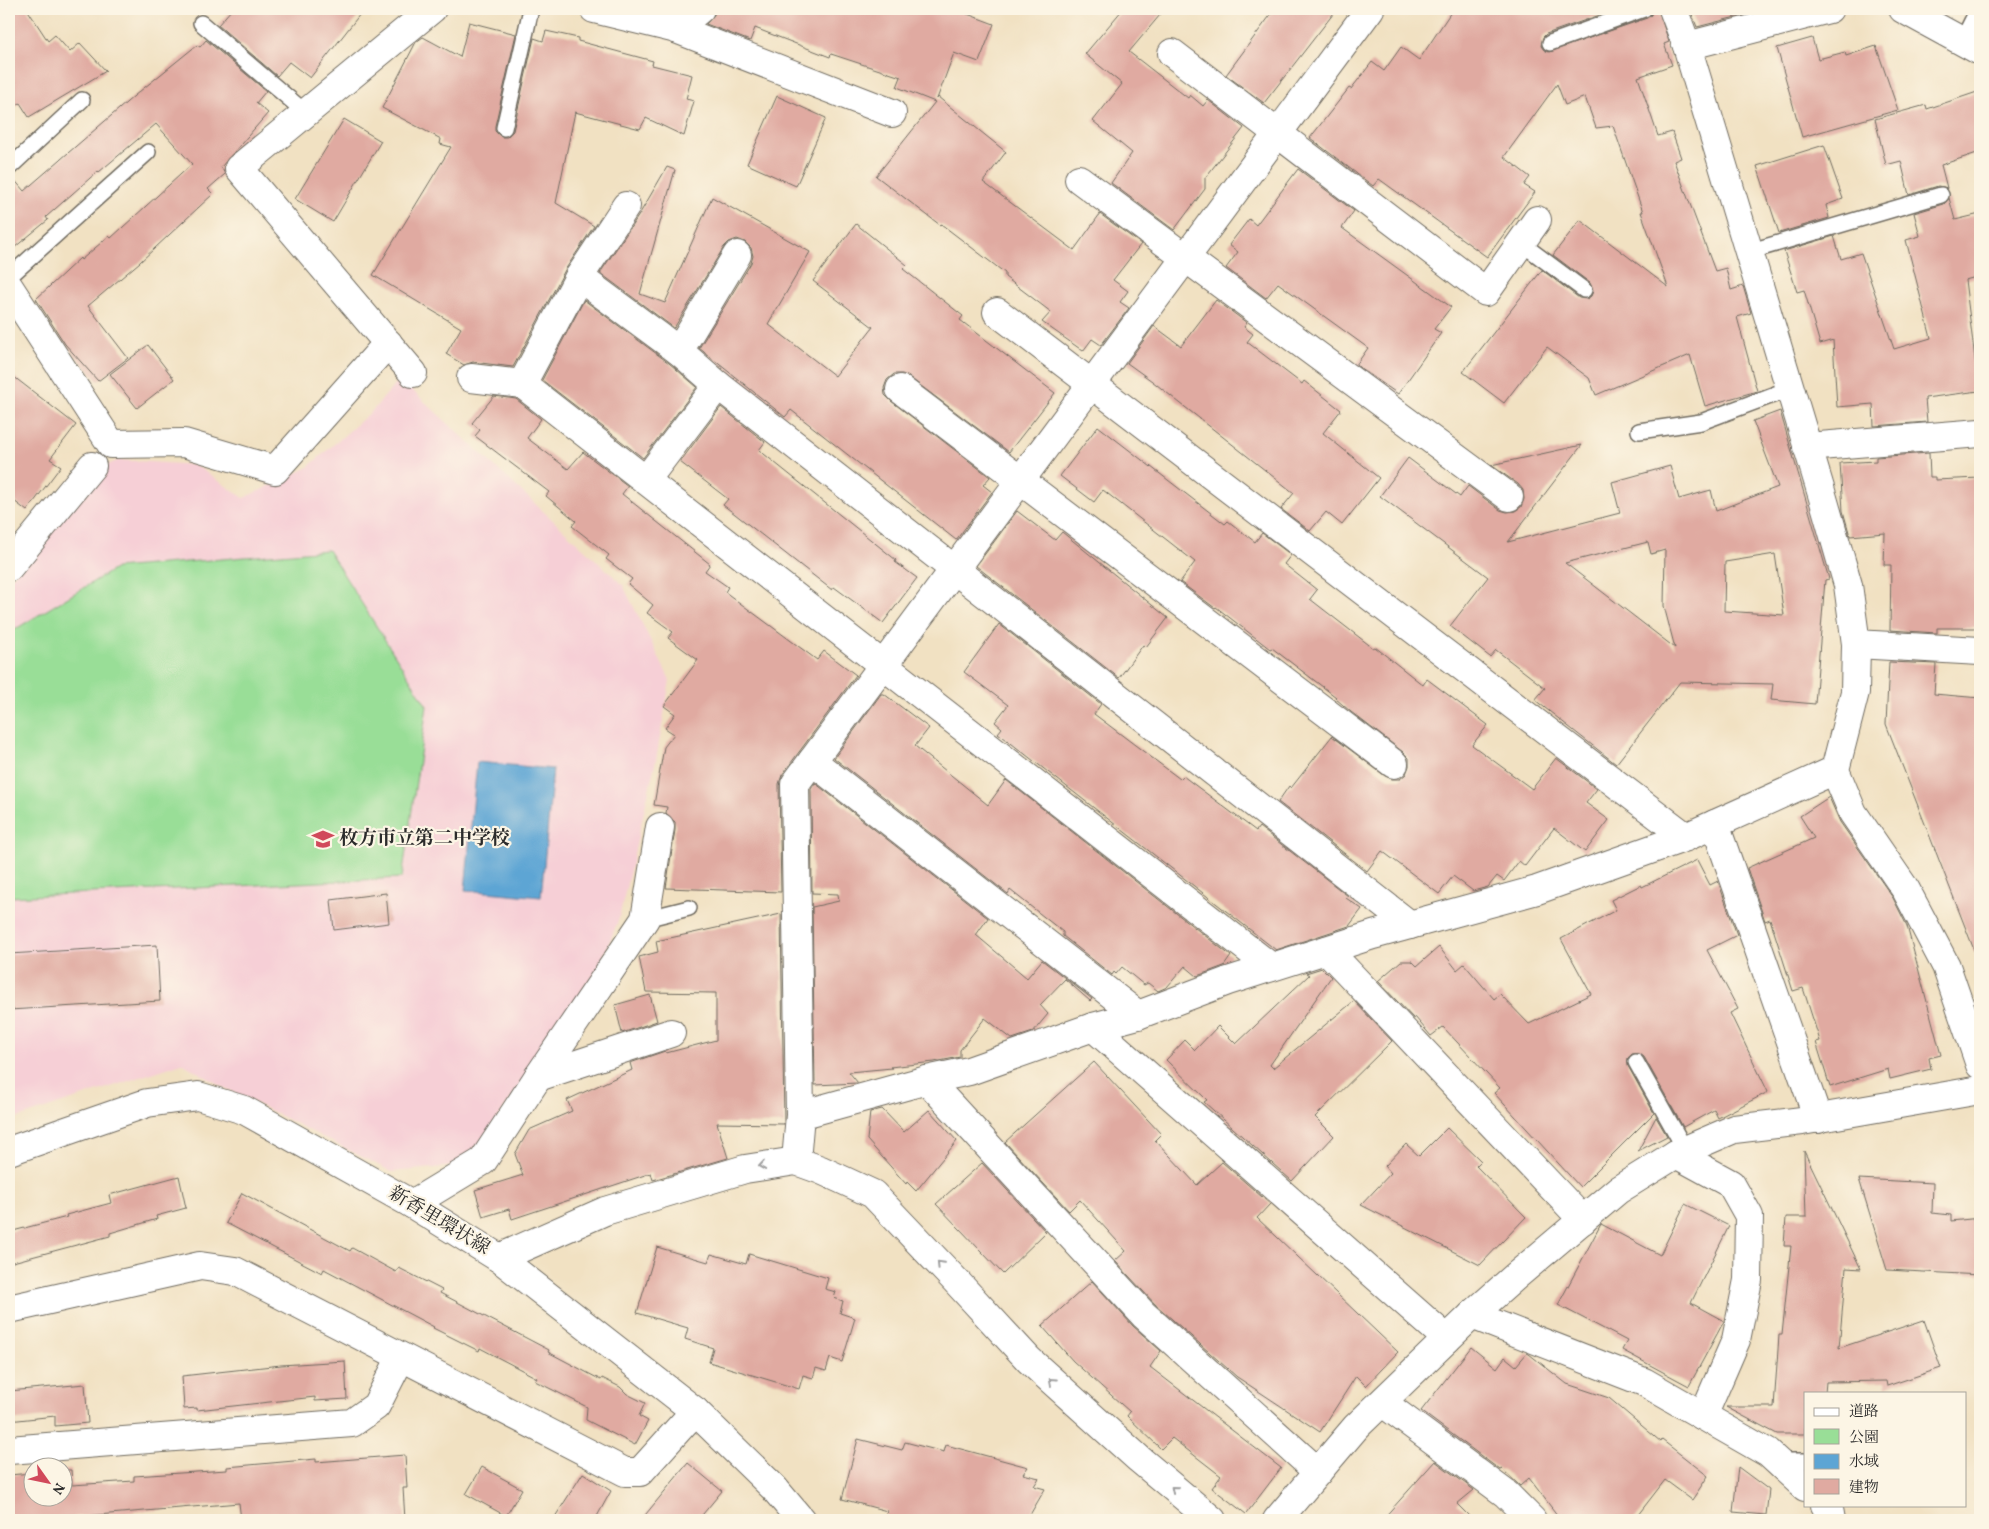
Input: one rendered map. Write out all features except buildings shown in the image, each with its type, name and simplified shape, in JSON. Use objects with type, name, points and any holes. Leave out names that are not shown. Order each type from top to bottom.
[{"type":"street","points":[[413,373],[240,168],[432,9]]},
{"type":"street","points":[[594,9],[676,29],[892,113]]},
{"type":"street","points":[[676,29],[700,9]]},
{"type":"street","points":[[796,1161],[800,1115],[795,784],[1370,9]]},
{"type":"street","points":[[1673,9],[1687,46],[1848,584],[1856,644],[1855,692],[1835,770],[1853,813],[1906,890],[1946,966],[1980,1065]]},
{"type":"street","points":[[1687,46],[1829,9]]},
{"type":"street","points":[[1903,9],[1971,46]]},
{"type":"street","points":[[1172,53],[1486,292],[1537,220]]},
{"type":"street","points":[[1079,179],[1508,496]]},
{"type":"street","points":[[522,384],[579,277],[626,206]]},
{"type":"street","points":[[679,351],[737,255]]},
{"type":"street","points":[[579,277],[679,351],[718,385],[1410,925]]},
{"type":"street","points":[[9,287],[111,444],[184,443],[275,470],[388,343]]},
{"type":"street","points":[[997,312],[1686,837]]},
{"type":"street","points":[[471,378],[522,384],[1271,967]]},
{"type":"street","points":[[646,480],[718,385]]},
{"type":"street","points":[[900,389],[1394,764]]},
{"type":"street","points":[[1807,447],[1980,433]]},
{"type":"street","points":[[9,566],[92,466]]},
{"type":"street","points":[[1856,644],[1980,651]]},
{"type":"street","points":[[812,761],[1138,1015]]},
{"type":"street","points":[[800,1115],[927,1080],[969,1071],[1093,1027],[1138,1015],[1271,967],[1410,925],[1537,890],[1686,837],[1835,770]]},
{"type":"street","points":[[1715,824],[1818,1118]]},
{"type":"street","points":[[412,1204],[483,1161],[644,919],[660,827]]},
{"type":"street","points":[[1327,950],[1583,1220]]},
{"type":"street","points":[[1093,1027],[1447,1339]]},
{"type":"street","points":[[538,1076],[671,1033]]},
{"type":"street","points":[[927,1080],[1144,1315],[1318,1472]]},
{"type":"street","points":[[1277,1520],[1356,1428],[1447,1339],[1472,1315],[1618,1190],[1681,1152],[1734,1129],[1818,1118],[1980,1090]]},
{"type":"street","name":"新香里環状線","points":[[9,1151],[147,1103],[198,1096],[244,1110],[412,1204],[500,1258],[695,1411],[774,1488],[801,1520]]},
{"type":"street","points":[[1681,1152],[1731,1184],[1749,1216],[1748,1280],[1736,1340],[1703,1416]]},
{"type":"street","points":[[500,1258],[606,1211],[745,1169],[796,1161],[821,1170],[873,1194],[1028,1360],[1139,1459],[1212,1520]]},
{"type":"street","points":[[9,1309],[200,1266],[235,1272],[625,1472],[640,1472],[695,1411]]},
{"type":"street","points":[[1472,1315],[1644,1382],[1768,1453],[1804,1486]]},
{"type":"street","points":[[9,1450],[352,1423],[376,1406],[401,1357]]},
{"type":"street","points":[[1383,1402],[1506,1494],[1532,1520]]},
{"type":"street","points":[[1826,1506],[1829,1509],[1830,1520]]},
{"type":"lane","points":[[504,128],[531,9]]},
{"type":"lane","points":[[1550,43],[1644,9]]},
{"type":"lane","points":[[1971,46],[1978,9]]},
{"type":"lane","points":[[201,23],[306,113]]},
{"type":"lane","points":[[9,168],[82,100]]},
{"type":"lane","points":[[9,277],[148,152]]},
{"type":"lane","points":[[1748,252],[1941,195]]},
{"type":"lane","points":[[1521,243],[1584,290]]},
{"type":"lane","points":[[1639,431],[1701,422],[1789,388]]},
{"type":"lane","points":[[644,919],[689,908]]},
{"type":"lane","points":[[1636,1062],[1681,1152]]},
{"type":"lane","points":[[1778,1462],[1804,1461]]},
{"type":"shaded area","name":"枚方市立第二中学校","points":[[400,379],[623,585],[670,680],[656,760],[619,918],[595,979],[465,1165],[392,1172],[223,1087],[182,1063],[9,1121],[9,581],[99,469],[119,460],[195,465],[244,498],[307,468],[372,411]]},
{"type":"green space","points":[[328,550],[427,706],[402,878],[9,897],[9,633],[116,568]]},
{"type":"water","points":[[477,762],[553,769],[541,897],[465,890]]},
{"type":"place","name":"枚方市立第二中学校","points":[[323,839]]}]
